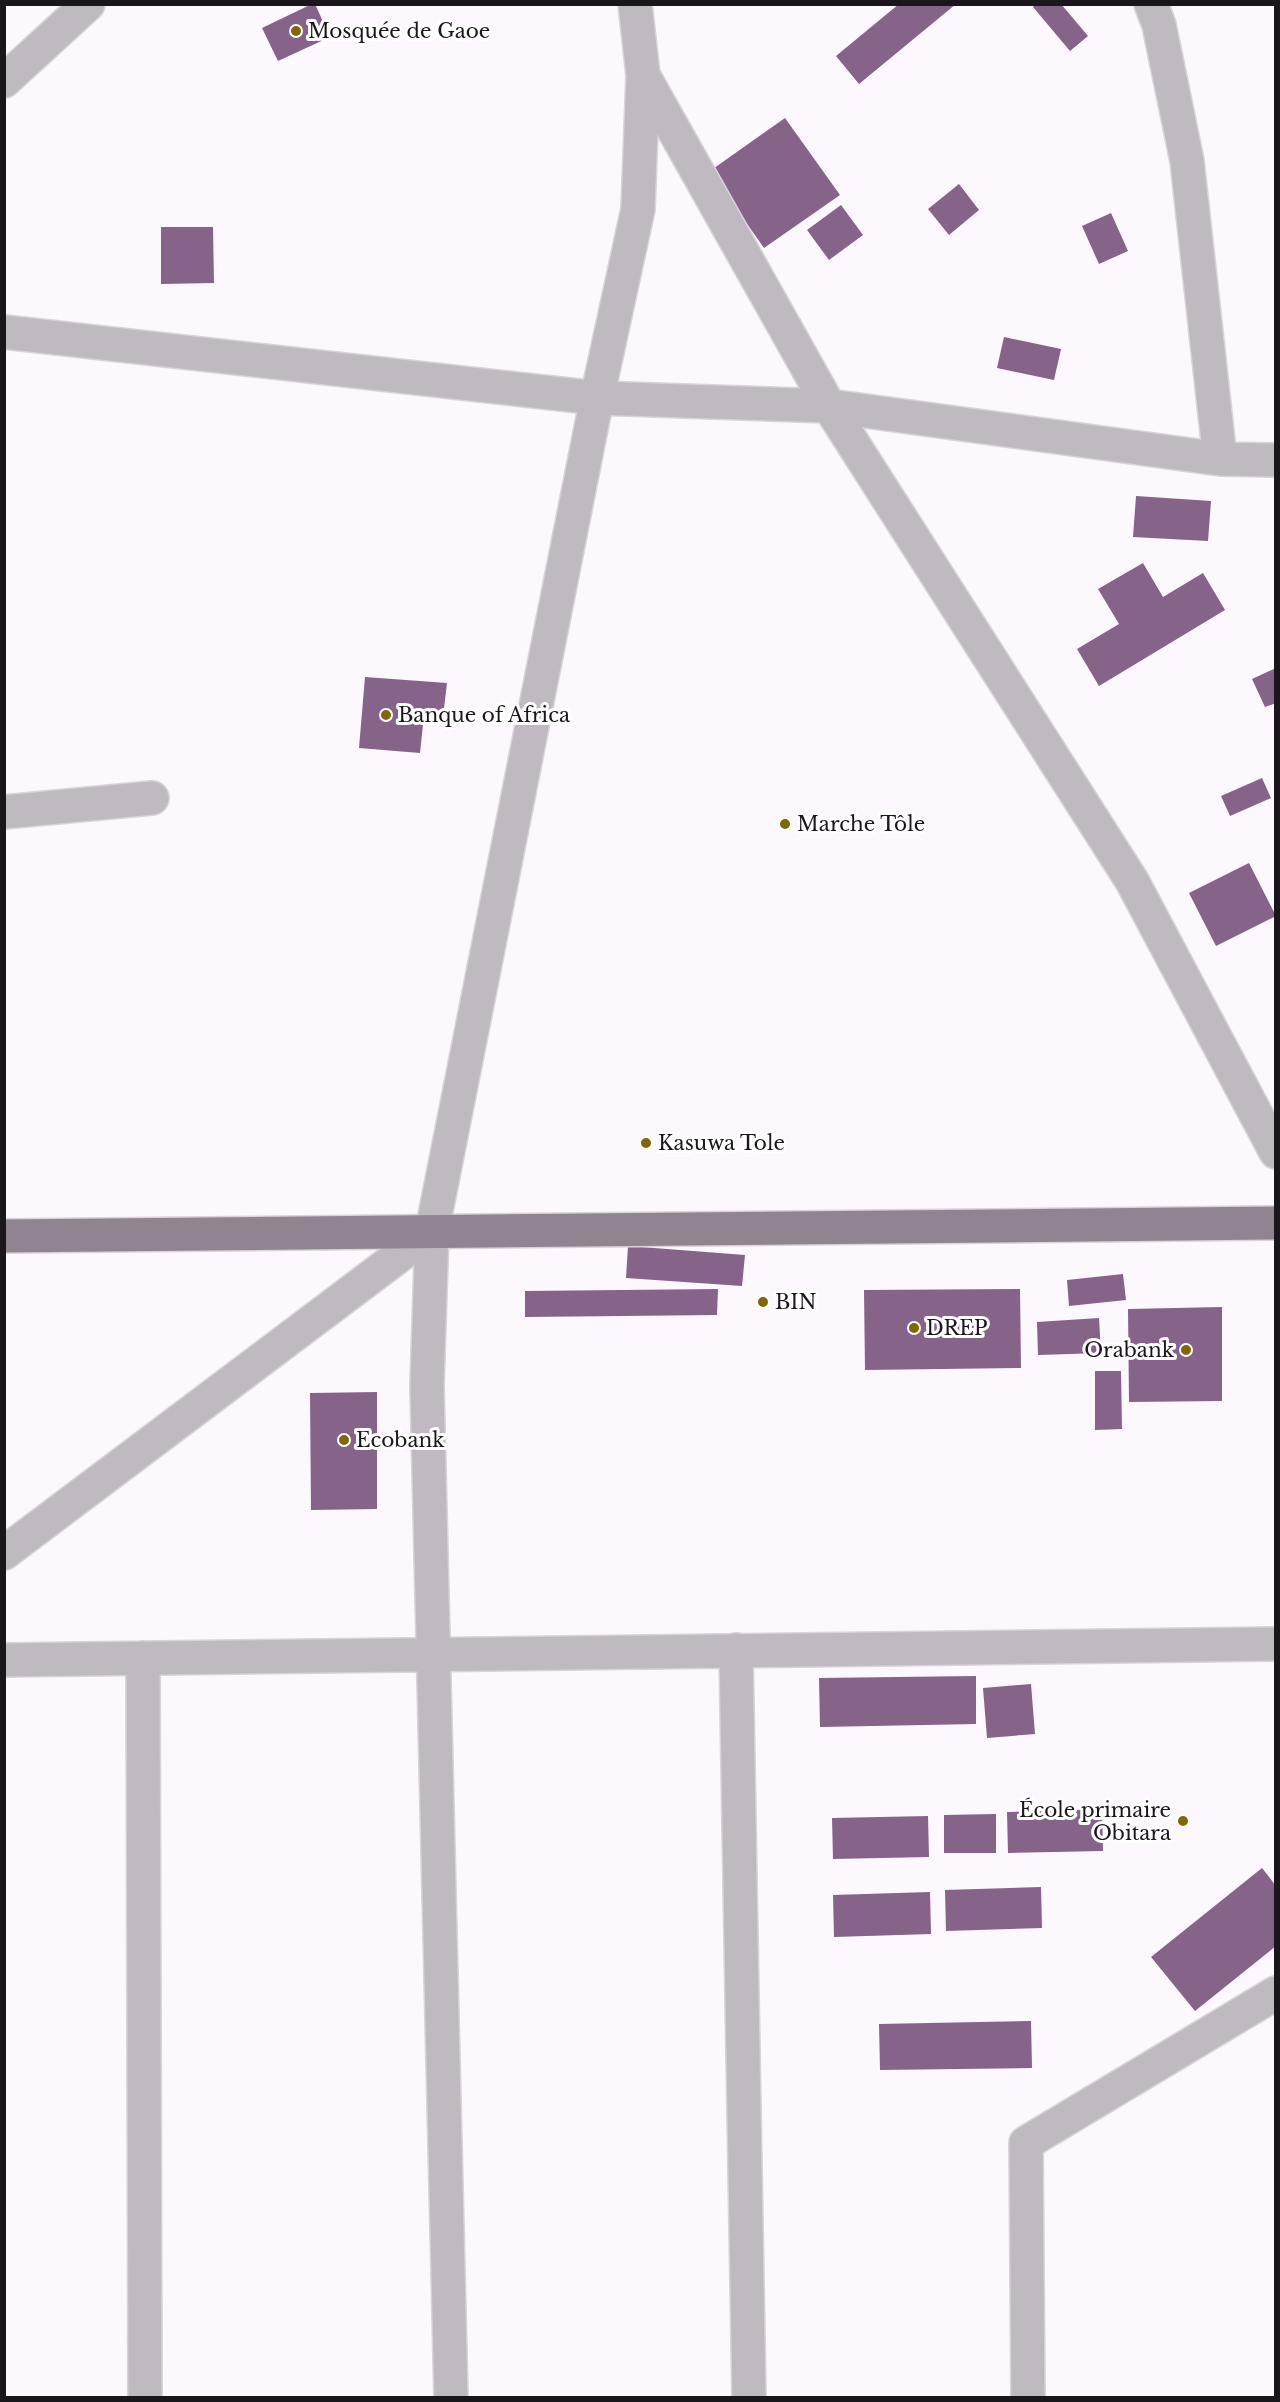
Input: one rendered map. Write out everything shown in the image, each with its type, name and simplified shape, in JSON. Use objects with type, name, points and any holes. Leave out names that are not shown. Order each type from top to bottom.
[{"type":"main road","points":[[4,1236],[1275,1223]]},
{"type":"street","points":[[4,81],[88,4]]},
{"type":"street","points":[[451,2397],[427,1384],[432,1231],[597,398],[638,209],[643,75],[634,4]]},
{"type":"street","points":[[1151,4],[1159,24],[1187,161],[1220,459]]},
{"type":"street","points":[[643,75],[829,406],[1132,881],[1275,1152]]},
{"type":"street","points":[[4,332],[597,398],[829,406],[1220,459],[1275,460]]},
{"type":"street","points":[[4,812],[152,798]]},
{"type":"street","points":[[4,1553],[432,1231]]},
{"type":"street","points":[[4,1660],[1275,1644]]},
{"type":"street","points":[[736,1650],[748,2397]]},
{"type":"street","points":[[143,1658],[145,2397]]},
{"type":"street","points":[[1028,2397],[1026,2143],[1275,1993]]},
{"type":"building","points":[[315,4],[330,37],[278,61],[262,28]]},
{"type":"building","points":[[899,4],[956,4],[859,84],[836,56]]},
{"type":"building","points":[[1035,4],[1061,4],[1088,36],[1070,51],[1033,7]]},
{"type":"building","points":[[785,118],[840,195],[764,248],[710,171]]},
{"type":"building","points":[[959,184],[979,210],[949,235],[928,209]]},
{"type":"building","points":[[841,205],[863,235],[829,260],[807,230]]},
{"type":"building","points":[[1111,213],[1128,251],[1099,264],[1082,226]]},
{"type":"building","points":[[161,227],[213,227],[214,283],[161,284]]},
{"type":"building","points":[[1004,337],[1061,349],[1054,380],[997,368]]},
{"type":"building","points":[[1136,496],[1211,501],[1208,541],[1133,537]]},
{"type":"building","points":[[1143,563],[1163,597],[1203,573],[1225,610],[1099,686],[1077,649],[1119,624],[1098,589]]},
{"type":"building","points":[[1276,668],[1276,703],[1265,707],[1252,679]]},
{"type":"building","points":[[365,677],[447,683],[443,717],[424,715],[420,753],[359,748]]},
{"type":"building","points":[[1262,778],[1271,798],[1230,816],[1221,796]]},
{"type":"building","points":[[1249,863],[1276,916],[1216,946],[1189,893]]},
{"type":"building","points":[[628,1246],[745,1255],[742,1286],[626,1278]]},
{"type":"building","points":[[1123,1274],[1126,1300],[1069,1306],[1067,1280]]},
{"type":"building","points":[[718,1289],[717,1315],[525,1317],[525,1291]]},
{"type":"building","points":[[1020,1289],[1021,1368],[865,1370],[864,1290]]},
{"type":"building","points":[[1222,1307],[1222,1401],[1129,1402],[1128,1309]]},
{"type":"building","points":[[1099,1318],[1101,1353],[1038,1355],[1037,1322]]},
{"type":"building","points":[[1095,1371],[1121,1371],[1122,1429],[1095,1430]]},
{"type":"building","points":[[377,1392],[377,1509],[311,1510],[310,1393]]},
{"type":"building","points":[[976,1676],[976,1724],[820,1727],[819,1678]]},
{"type":"building","points":[[1031,1684],[1035,1734],[987,1738],[983,1688]]},
{"type":"building","points":[[1102,1809],[1103,1851],[1008,1853],[1007,1812]]},
{"type":"building","points":[[996,1814],[996,1853],[944,1853],[944,1815]]},
{"type":"building","points":[[928,1816],[929,1857],[833,1859],[832,1818]]},
{"type":"building","points":[[1262,1868],[1276,1886],[1276,1946],[1195,2011],[1151,1957]]},
{"type":"building","points":[[1041,1887],[1042,1928],[946,1931],[945,1890]]},
{"type":"building","points":[[930,1892],[931,1934],[834,1937],[833,1895]]},
{"type":"building","points":[[1031,2021],[1032,2068],[880,2070],[879,2024]]},
{"type":"place","name":"Mosquée de Gaoe","points":[[296,31]]},
{"type":"place","name":"Banque of Africa","points":[[386,715]]},
{"type":"place","name":"Marche Tôle","points":[[785,824]]},
{"type":"place","name":"Kasuwa Tole","points":[[646,1143]]},
{"type":"place","name":"BIN","points":[[763,1302]]},
{"type":"place","name":"DREP","points":[[914,1328]]},
{"type":"place","name":"Orabank","points":[[1186,1350]]},
{"type":"place","name":"Ecobank","points":[[344,1440]]},
{"type":"place","name":"École primaire Obitara","points":[[1183,1821]]}]
